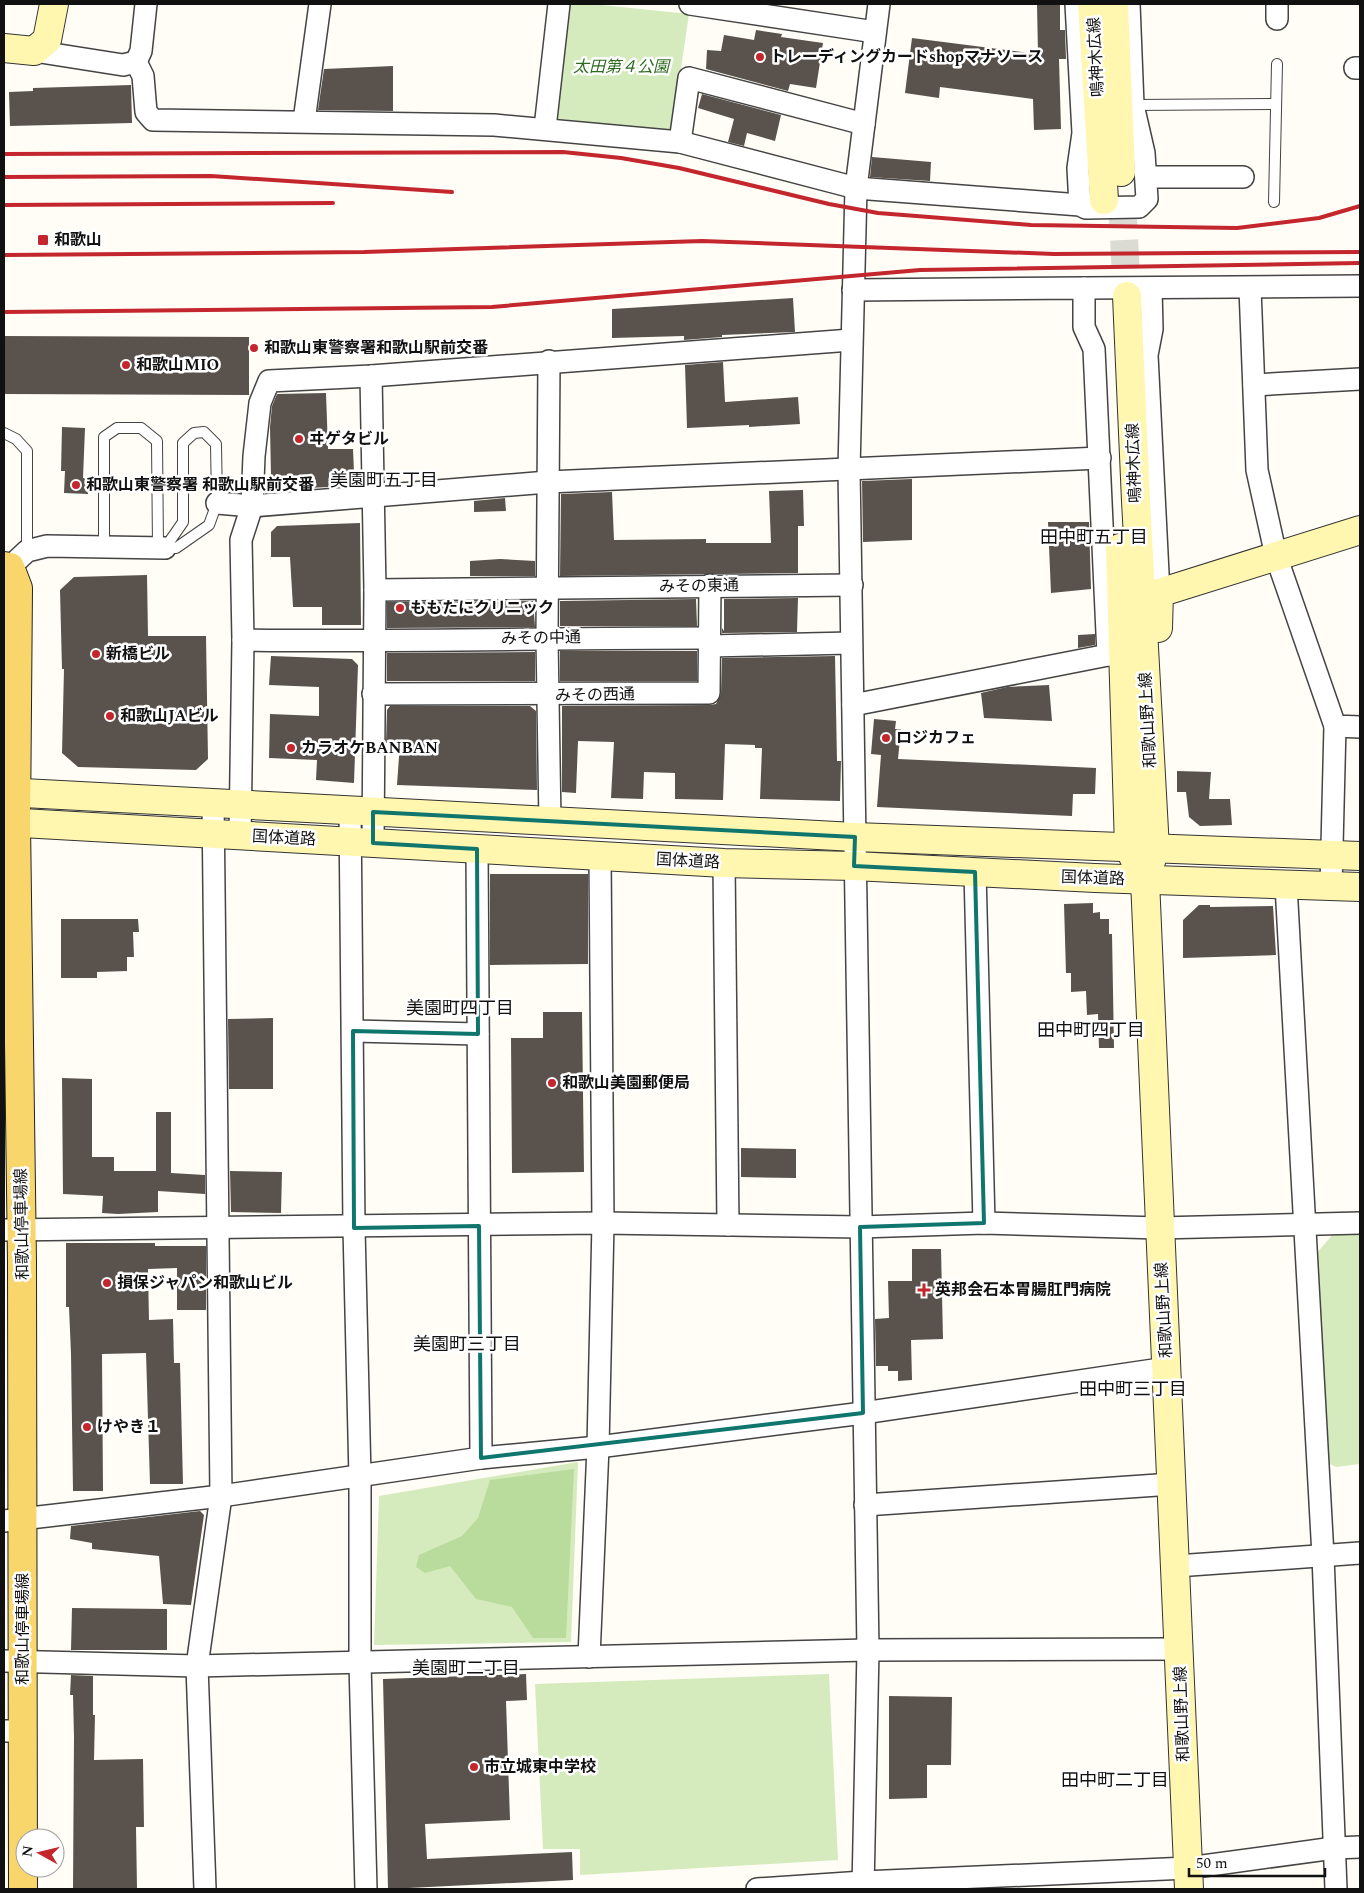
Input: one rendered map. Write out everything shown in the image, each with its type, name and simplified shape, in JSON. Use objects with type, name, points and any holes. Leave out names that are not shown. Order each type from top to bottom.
[{"type":"main road","name":"和歌山停車場線","points":[[14,562],[18,588],[10,793],[13,1231],[13,1731],[23,1889]]},
{"type":"street","points":[[34,52],[47,40],[54,4]]},
{"type":"street","points":[[136,62],[141,51],[146,4]]},
{"type":"street","points":[[304,121],[320,4]]},
{"type":"street","points":[[545,128],[559,4]]},
{"type":"street","points":[[690,4],[875,32]]},
{"type":"street","points":[[863,1886],[868,1650],[854,866],[850,469],[856,188],[879,4]]},
{"type":"street","points":[[1076,4],[1083,133],[1078,168],[1102,201]]},
{"type":"street","name":"鳴神木広線","points":[[1092,4],[1102,201]]},
{"type":"street","name":"鳴神木広線","points":[[1102,201],[1114,4]]},
{"type":"street","points":[[1102,201],[1086,208],[1139,207],[1147,199],[1144,153],[1133,105],[1129,4]]},
{"type":"street","points":[[4,48],[123,65],[136,62]]},
{"type":"street","points":[[136,62],[143,76],[146,112],[153,120],[494,124],[545,128],[680,142],[856,188],[1102,201]]},
{"type":"street","points":[[680,142],[689,78],[864,124]]},
{"type":"street","points":[[1146,177],[1244,177]]},
{"type":"street","points":[[853,290],[1084,288],[1129,294],[1250,288],[1360,286]]},
{"type":"street","points":[[853,705],[1125,656],[1100,458],[1094,349],[1084,327],[1084,288]]},
{"type":"street","points":[[1250,288],[1257,470],[1276,556],[1335,726],[1331,886]]},
{"type":"street","points":[[1129,294],[1152,329],[1147,355],[1159,593],[1360,530]]},
{"type":"street","name":"鳴神木広線","points":[[1125,656],[1129,294]]},
{"type":"street","points":[[205,1889],[198,1666],[221,1496],[218,1229],[227,834],[240,804],[241,540],[252,506],[254,456],[260,403],[270,381],[371,376],[852,340]]},
{"type":"street","points":[[549,362],[547,638],[550,822]]},
{"type":"street","points":[[366,1889],[360,1663],[360,1477],[354,1228],[353,1031],[362,811],[373,694],[375,590],[371,376]]},
{"type":"street","points":[[1254,385],[1360,380]]},
{"type":"street","points":[[217,503],[252,506],[548,482],[1100,458]]},
{"type":"street","points":[[14,562],[47,546],[162,548]]},
{"type":"street","name":"みその西通","points":[[373,694],[549,695],[709,693],[710,585]]},
{"type":"street","name":"みその東通","points":[[375,590],[852,585]]},
{"type":"street","name":"和歌山野上線","points":[[1159,593],[1158,637],[1125,656],[1145,880],[1189,1879]]},
{"type":"street","name":"みその中通","points":[[242,640],[374,642],[547,638],[851,643]]},
{"type":"street","points":[[1335,726],[1360,727]]},
{"type":"street","name":"国体道路","points":[[10,793],[855,838],[1360,856]]},
{"type":"street","points":[[213,803],[227,834]]},
{"type":"street","name":"国体道路","points":[[10,822],[724,863],[854,866],[1145,880],[1360,887]]},
{"type":"street","points":[[477,849],[481,1458]]},
{"type":"street","points":[[589,1657],[598,1446],[603,1224],[600,856]]},
{"type":"street","points":[[724,863],[728,1225]]},
{"type":"street","points":[[975,872],[984,1223]]},
{"type":"street","points":[[1286,885],[1323,1556],[1336,1889]]},
{"type":"street","points":[[353,1031],[478,1034]]},
{"type":"street","points":[[13,1231],[603,1224],[860,1227],[984,1223],[1160,1228],[1360,1223]]},
{"type":"street","points":[[13,1520],[221,1496],[481,1458],[598,1446],[863,1412],[1167,1368]]},
{"type":"street","points":[[865,1504],[1172,1484]]},
{"type":"street","points":[[1176,1566],[1360,1553]]},
{"type":"street","points":[[13,1661],[198,1666],[868,1650],[1180,1649]]},
{"type":"street","points":[[757,1889],[1189,1879],[1334,1848],[1360,1847]]},
{"type":"lane","points":[[1274,202],[1277,64]]},
{"type":"lane","points":[[1133,105],[1276,104]]},
{"type":"lane","points":[[104,547],[104,437],[118,428],[142,428],[157,441],[162,548]]},
{"type":"lane","points":[[204,432],[216,444],[217,503],[209,525],[176,548],[162,548],[182,522],[183,443],[194,433],[204,432]]},
{"type":"lane","points":[[4,433],[16,439],[27,451],[14,562]]},
{"type":"highlighted area","points":[[373,812],[855,837],[854,866],[975,872],[984,1223],[860,1227],[863,1413],[481,1458],[479,1226],[354,1228],[353,1031],[478,1034],[477,849],[373,843]]},
{"type":"green space","name":"太田第４公園","points":[[568,4],[592,4],[689,14],[671,136],[556,118]]},
{"type":"green space","points":[[1334,1233],[1360,1233],[1360,1464],[1336,1467],[1324,1461],[1316,1254]]},
{"type":"green space","points":[[578,1462],[571,1642],[374,1645],[379,1496]]},
{"type":"green space","points":[[574,1469],[566,1638],[533,1638],[512,1607],[476,1599],[450,1566],[425,1573],[416,1567],[419,1555],[462,1536],[478,1518],[490,1480]]},
{"type":"green space","points":[[829,1674],[838,1860],[580,1875],[580,1849],[543,1849],[535,1684]]},
{"type":"building","points":[[1037,4],[1060,4],[1060,30],[1065,30],[1066,59],[1059,59],[1061,129],[1034,130],[1033,99],[940,87],[939,98],[905,93],[912,38],[1038,54]]},
{"type":"building","points":[[756,30],[782,34],[781,37],[823,43],[816,88],[790,84],[788,91],[706,69],[707,50],[721,51],[724,35],[754,40]]},
{"type":"building","points":[[393,66],[393,111],[318,110],[324,69]]},
{"type":"building","points":[[131,85],[132,123],[10,126],[9,92],[33,91],[33,88]]},
{"type":"building","points":[[702,94],[781,115],[775,141],[747,133],[744,146],[728,142],[734,119],[698,108]]},
{"type":"building","points":[[872,157],[931,162],[930,181],[870,177]]},
{"type":"building","points":[[793,298],[795,332],[722,335],[722,337],[684,340],[684,336],[612,338],[612,309]]},
{"type":"building","name":"和歌山MIO","points":[[4,336],[249,337],[249,395],[4,394]]},
{"type":"building","points":[[723,362],[725,402],[798,397],[800,424],[687,428],[685,365]]},
{"type":"building","name":"ヰゲタビル","points":[[326,393],[328,449],[353,449],[354,473],[329,473],[329,487],[285,489],[271,476],[270,427],[272,406],[277,394]]},
{"type":"building","points":[[62,427],[85,428],[83,478],[89,478],[88,494],[64,493],[65,471],[61,471]]},
{"type":"building","points":[[912,479],[912,540],[863,542],[862,481]]},
{"type":"building","points":[[803,490],[804,526],[798,526],[798,573],[560,576],[561,494],[612,492],[614,540],[706,539],[706,543],[771,543],[769,491]]},
{"type":"building","points":[[505,498],[506,511],[474,512],[474,501]]},
{"type":"building","points":[[1048,522],[1089,522],[1091,589],[1051,593]]},
{"type":"building","points":[[360,523],[361,625],[322,625],[322,607],[293,607],[290,557],[271,557],[271,532],[277,526]]},
{"type":"building","points":[[500,559],[535,561],[535,576],[470,576],[470,561]]},
{"type":"building","points":[[147,575],[148,636],[206,636],[208,759],[196,770],[78,767],[62,753],[64,669],[62,669],[60,590],[74,577]]},
{"type":"building","points":[[798,598],[797,632],[722,633],[722,628],[724,631],[724,599]]},
{"type":"building","points":[[696,599],[697,626],[560,626],[560,601]]},
{"type":"building","points":[[533,601],[535,627],[387,628],[387,602]]},
{"type":"building","points":[[1095,634],[1095,645],[1078,648],[1078,635]]},
{"type":"building","points":[[560,651],[697,651],[697,681],[560,681]]},
{"type":"building","points":[[535,652],[535,681],[387,681],[387,653]]},
{"type":"building","points":[[271,656],[352,659],[358,665],[354,783],[316,780],[317,760],[269,758],[270,714],[319,716],[319,687],[269,685]]},
{"type":"building","points":[[835,656],[837,761],[841,761],[840,801],[760,799],[762,748],[755,748],[755,745],[725,744],[723,800],[675,799],[675,773],[644,772],[643,799],[611,798],[614,742],[578,741],[576,793],[562,792],[562,706],[716,704],[721,694],[722,658]]},
{"type":"building","points":[[1049,685],[1052,721],[984,718],[981,693],[1007,687]]},
{"type":"building","points":[[390,706],[530,706],[536,711],[537,790],[397,785],[400,743],[386,743],[387,710]]},
{"type":"building","points":[[874,719],[896,721],[895,729],[901,729],[898,759],[1096,768],[1095,794],[1073,794],[1072,816],[877,807],[881,755],[871,754]]},
{"type":"building","points":[[1177,771],[1211,772],[1209,799],[1230,799],[1232,825],[1200,826],[1189,817],[1186,792],[1177,792]]},
{"type":"building","points":[[490,874],[588,874],[588,964],[490,965]]},
{"type":"building","points":[[1093,903],[1093,913],[1100,912],[1100,919],[1109,919],[1109,934],[1112,934],[1114,1048],[1099,1048],[1098,1014],[1087,1015],[1086,991],[1071,992],[1071,973],[1066,973],[1064,904]]},
{"type":"building","points":[[1199,905],[1210,905],[1210,907],[1273,906],[1276,955],[1183,958],[1183,920]]},
{"type":"building","points":[[61,919],[138,919],[139,932],[133,932],[134,957],[127,957],[127,971],[97,972],[97,978],[61,978]]},
{"type":"building","points":[[543,1012],[582,1012],[584,1172],[512,1173],[511,1038],[543,1038]]},
{"type":"building","points":[[273,1018],[273,1089],[229,1089],[228,1019]]},
{"type":"building","points":[[62,1078],[92,1079],[92,1157],[114,1157],[114,1171],[156,1171],[156,1112],[171,1112],[171,1173],[205,1175],[205,1194],[158,1191],[158,1212],[118,1214],[102,1213],[103,1196],[63,1194]]},
{"type":"building","points":[[741,1148],[796,1149],[796,1178],[741,1177]]},
{"type":"building","points":[[230,1171],[282,1172],[281,1213],[231,1212]]},
{"type":"building","points":[[66,1243],[155,1243],[155,1246],[206,1246],[206,1310],[177,1310],[177,1268],[148,1269],[149,1320],[173,1319],[174,1363],[180,1363],[183,1484],[150,1484],[146,1353],[102,1354],[103,1491],[73,1491],[71,1354],[69,1307],[66,1307]]},
{"type":"building","points":[[912,1249],[941,1249],[943,1339],[911,1340],[912,1380],[898,1381],[898,1371],[888,1371],[888,1366],[876,1366],[875,1319],[889,1318],[888,1281],[912,1281]]},
{"type":"building","points":[[200,1511],[204,1515],[191,1605],[163,1604],[159,1556],[92,1549],[92,1543],[70,1539],[71,1526]]},
{"type":"building","points":[[72,1608],[167,1609],[167,1650],[71,1650]]},
{"type":"building","points":[[526,1674],[527,1700],[506,1701],[510,1820],[425,1824],[427,1859],[572,1852],[573,1880],[388,1889],[383,1679]]},
{"type":"building","points":[[71,1675],[93,1676],[93,1715],[95,1715],[94,1760],[143,1759],[144,1827],[136,1827],[137,1889],[73,1889],[74,1737],[73,1695],[70,1695]]},
{"type":"building","points":[[889,1696],[952,1697],[951,1765],[927,1765],[927,1798],[889,1799]]},
{"type":"tunnel","points":[[1122,198],[1127,296]]},
{"type":"railway","points":[[4,154],[563,152],[621,158],[679,168],[829,204],[878,213],[1031,225],[1237,228],[1319,218],[1360,206]]},
{"type":"railway","points":[[4,177],[211,176],[452,192]]},
{"type":"railway","points":[[4,205],[333,203]]},
{"type":"railway","points":[[4,255],[364,252],[702,241],[1054,254],[1360,252]]},
{"type":"railway","points":[[4,312],[492,307],[920,270],[1360,263]]},
{"type":"place","name":"トレーディングカードshopマナソース","points":[[760,57]]},
{"type":"place","name":"和歌山","points":[[43,240]]},
{"type":"place","name":"和歌山東警察署和歌山駅前交番","points":[[254,348]]},
{"type":"place","name":"和歌山MIO","points":[[126,365]]},
{"type":"place","name":"ヰゲタビル","points":[[299,439]]},
{"type":"place","name":"和歌山東警察署 和歌山駅前交番","points":[[76,485]]},
{"type":"place","name":"ももたにクリニック","points":[[400,608]]},
{"type":"place","name":"新橋ビル","points":[[96,654]]},
{"type":"place","name":"和歌山JAビル","points":[[110,716]]},
{"type":"place","name":"ロジカフェ","points":[[886,738]]},
{"type":"place","name":"カラオケBANBAN","points":[[291,748]]},
{"type":"place","name":"和歌山美園郵便局","points":[[552,1083]]},
{"type":"place","name":"損保ジャパン和歌山ビル","points":[[107,1283]]},
{"type":"place","name":"英邦会石本胃腸肛門病院","points":[[924,1290]]},
{"type":"place","name":"けやき１","points":[[87,1427]]},
{"type":"place","name":"市立城東中学校","points":[[474,1767]]},
{"type":"district","name":"美園町五丁目","points":[[384,480]]},
{"type":"district","name":"田中町五丁目","points":[[1094,537]]},
{"type":"district","name":"美園町四丁目","points":[[460,1008]]},
{"type":"district","name":"田中町四丁目","points":[[1091,1030]]},
{"type":"district","name":"美園町三丁目","points":[[467,1344]]},
{"type":"district","name":"田中町三丁目","points":[[1133,1389]]},
{"type":"district","name":"美園町二丁目","points":[[466,1668]]},
{"type":"district","name":"田中町二丁目","points":[[1115,1780]]}]
